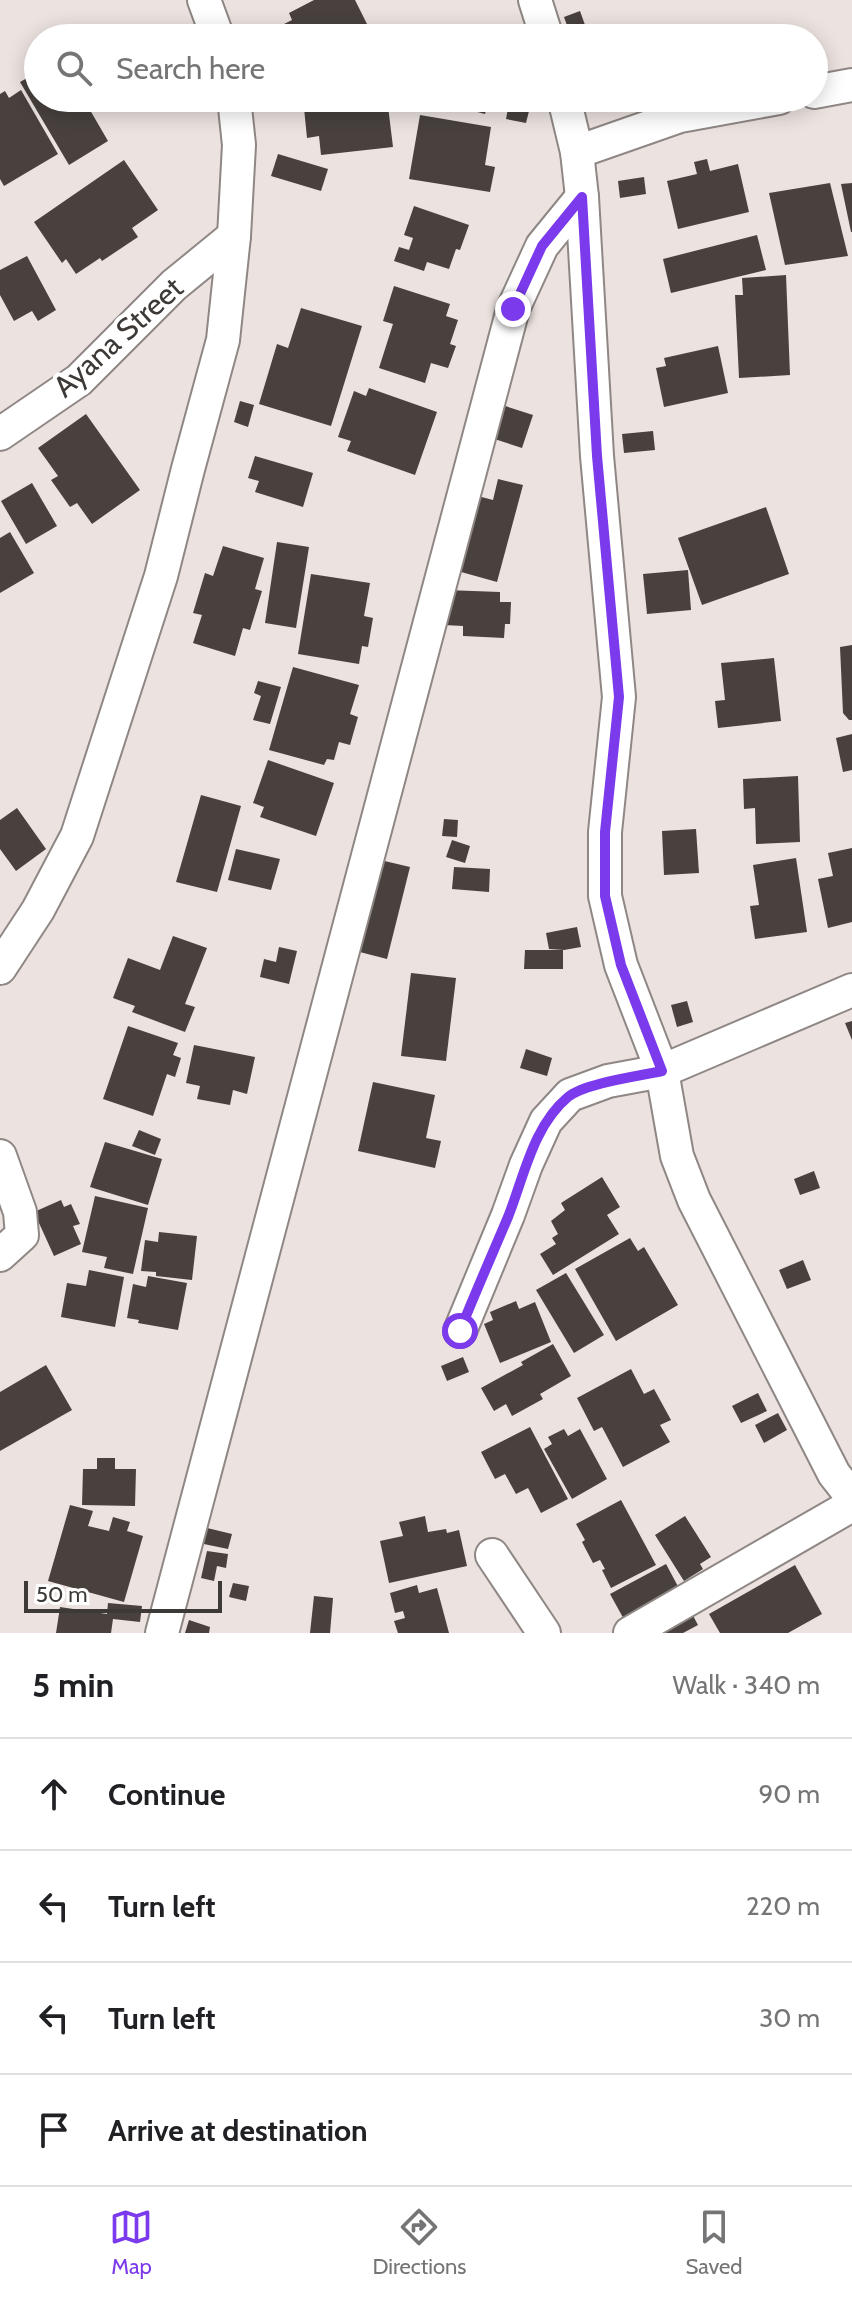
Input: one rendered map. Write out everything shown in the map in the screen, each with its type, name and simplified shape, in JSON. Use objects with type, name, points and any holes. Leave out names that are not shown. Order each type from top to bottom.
[{"type":"street","points":[[204,0],[213,24]]},
{"type":"street","points":[[828,89],[852,85]]},
{"type":"street","points":[[0,968],[38,910],[77,836],[161,576],[223,340],[234,236],[239,145],[235,112]]},
{"type":"street","points":[[567,112],[577,152],[582,197],[597,456],[619,697],[605,832],[605,896],[621,965],[662,1071],[677,1156],[694,1200],[846,1478]]},
{"type":"street","points":[[577,152],[680,116],[702,112]]},
{"type":"street","points":[[162,1633],[513,309],[542,246],[582,197]]},
{"type":"street","name":"Ayana Street","points":[[0,434],[79,380],[174,285],[234,236]]},
{"type":"street","points":[[460,1331],[546,1121],[570,1095],[608,1081],[662,1071],[852,990]]},
{"type":"street","points":[[0,1156],[20,1212],[22,1235],[0,1255]]},
{"type":"street","points":[[630,1633],[852,1505]]},
{"type":"street","points":[[492,1555],[544,1633]]},
{"type":"building","points":[[314,0],[355,0],[367,24],[284,24],[292,20],[289,13]]},
{"type":"building","points":[[580,11],[585,24],[566,24],[564,17]]},
{"type":"building","points":[[21,90],[24,112],[34,112],[58,154],[4,186],[0,179],[0,94],[5,91],[9,98]]},
{"type":"building","points":[[38,112],[91,112],[108,141],[69,165]]},
{"type":"building","points":[[304,112],[389,112],[393,147],[321,155],[319,136],[307,138]]},
{"type":"building","points":[[507,112],[529,112],[526,123],[506,119]]},
{"type":"building","points":[[420,115],[491,127],[485,165],[495,167],[490,192],[409,179]]},
{"type":"building","points":[[278,154],[328,169],[321,191],[271,176]]},
{"type":"building","points":[[707,159],[710,171],[738,164],[749,212],[678,229],[667,181],[697,174],[694,162]]},
{"type":"building","points":[[124,160],[158,210],[132,228],[138,237],[76,274],[66,259],[62,263],[34,222]]},
{"type":"building","points":[[644,177],[646,194],[620,198],[618,181]]},
{"type":"building","points":[[830,183],[848,256],[785,265],[769,193]]},
{"type":"building","points":[[852,183],[852,232],[851,232],[841,184]]},
{"type":"building","points":[[414,206],[469,225],[449,269],[427,262],[424,271],[394,261],[399,247],[409,250],[413,238],[404,235]]},
{"type":"building","points":[[757,235],[766,270],[671,293],[663,259]]},
{"type":"building","points":[[27,256],[56,310],[38,321],[32,311],[14,321],[0,295],[0,270]]},
{"type":"building","points":[[786,275],[790,375],[739,378],[735,295],[743,295],[742,278]]},
{"type":"building","points":[[394,286],[450,304],[446,316],[458,320],[450,344],[456,346],[448,368],[431,363],[425,383],[379,368],[393,324],[383,321]]},
{"type":"building","points":[[301,308],[362,326],[331,426],[259,404],[277,344],[288,348]]},
{"type":"building","points":[[718,346],[728,393],[664,407],[656,368],[666,366],[664,358]]},
{"type":"building","points":[[369,388],[437,412],[415,475],[347,451],[351,441],[338,437],[354,391],[366,396]]},
{"type":"building","points":[[240,401],[254,405],[248,427],[234,422]]},
{"type":"building","points":[[493,402],[533,415],[522,448],[482,435]]},
{"type":"building","points":[[86,414],[140,490],[92,524],[77,503],[70,507],[51,480],[58,476],[38,448]]},
{"type":"building","points":[[653,431],[655,450],[624,453],[622,434]]},
{"type":"building","points":[[255,456],[313,473],[303,507],[255,492],[259,481],[248,478]]},
{"type":"building","points":[[498,479],[523,485],[497,582],[454,570],[474,495],[493,500]]},
{"type":"building","points":[[32,483],[57,526],[26,544],[1,501]]},
{"type":"building","points":[[766,507],[789,574],[702,605],[678,538]]},
{"type":"building","points":[[10,532],[34,573],[0,593],[0,538]]},
{"type":"building","points":[[277,542],[309,547],[296,628],[265,623]]},
{"type":"building","points":[[223,546],[264,558],[255,589],[262,591],[250,630],[243,628],[235,656],[193,643],[202,615],[193,613],[205,573],[213,576]]},
{"type":"building","points":[[688,570],[691,610],[647,614],[643,574]]},
{"type":"building","points":[[311,574],[370,583],[364,616],[373,618],[368,647],[362,646],[359,664],[298,654]]},
{"type":"building","points":[[446,590],[500,592],[500,602],[511,602],[510,624],[505,624],[504,638],[463,636],[463,626],[444,625]]},
{"type":"building","points":[[852,645],[852,720],[849,720],[843,713],[840,647]]},
{"type":"building","points":[[774,658],[781,721],[718,728],[715,701],[725,700],[721,663]]},
{"type":"building","points":[[293,667],[359,685],[350,714],[358,717],[350,745],[339,742],[334,760],[327,759],[324,765],[269,750]]},
{"type":"building","points":[[258,681],[281,687],[270,724],[253,720],[261,696],[254,693]]},
{"type":"building","points":[[852,734],[852,770],[843,772],[836,738]]},
{"type":"building","points":[[268,760],[334,783],[316,836],[260,817],[264,807],[253,803]]},
{"type":"building","points":[[798,776],[800,842],[756,844],[755,808],[744,809],[743,779]]},
{"type":"building","points":[[201,795],[241,806],[217,892],[176,882]]},
{"type":"building","points":[[17,808],[46,849],[16,871],[0,849],[0,820]]},
{"type":"building","points":[[444,819],[458,820],[457,837],[442,836]]},
{"type":"building","points":[[696,829],[699,873],[664,875],[662,831]]},
{"type":"building","points":[[452,840],[470,846],[465,863],[446,857]]},
{"type":"building","points":[[852,848],[852,922],[828,928],[818,879],[833,876],[828,853]]},
{"type":"building","points":[[236,849],[280,859],[271,890],[228,880]]},
{"type":"building","points":[[796,858],[807,932],[755,939],[750,906],[759,905],[753,865]]},
{"type":"building","points":[[376,859],[410,867],[387,959],[352,950]]},
{"type":"building","points":[[454,867],[490,869],[489,892],[452,889]]},
{"type":"building","points":[[577,927],[581,947],[549,949],[546,933]]},
{"type":"building","points":[[173,936],[207,948],[185,1004],[195,1007],[185,1032],[132,1012],[135,1006],[113,998],[128,958],[160,970]]},
{"type":"building","points":[[279,947],[297,951],[289,984],[260,977],[264,959],[276,962]]},
{"type":"building","points":[[525,950],[563,950],[563,969],[524,969]]},
{"type":"building","points":[[411,973],[456,978],[446,1061],[401,1056]]},
{"type":"building","points":[[687,1001],[693,1022],[677,1027],[671,1005]]},
{"type":"building","points":[[852,1021],[852,1040],[845,1023]]},
{"type":"building","points":[[128,1026],[178,1043],[173,1055],[181,1058],[175,1077],[167,1074],[153,1116],[103,1099]]},
{"type":"building","points":[[194,1045],[255,1057],[247,1094],[233,1090],[230,1105],[197,1099],[200,1086],[186,1083]]},
{"type":"building","points":[[526,1049],[552,1058],[547,1076],[520,1068]]},
{"type":"building","points":[[373,1082],[435,1095],[426,1138],[441,1141],[435,1168],[358,1151]]},
{"type":"building","points":[[139,1130],[161,1139],[155,1155],[132,1146]]},
{"type":"building","points":[[105,1142],[162,1159],[148,1205],[90,1187]]},
{"type":"building","points":[[814,1171],[820,1188],[800,1195],[794,1179]]},
{"type":"building","points":[[602,1177],[620,1207],[607,1215],[619,1234],[553,1275],[540,1254],[556,1244],[552,1238],[558,1234],[551,1221],[565,1210],[561,1203]]},
{"type":"building","points":[[95,1196],[148,1208],[133,1274],[104,1268],[107,1257],[82,1252]]},
{"type":"building","points":[[61,1200],[64,1207],[71,1204],[80,1224],[73,1226],[81,1244],[54,1256],[34,1212]]},
{"type":"building","points":[[159,1232],[197,1236],[192,1280],[141,1271],[145,1240],[158,1242]]},
{"type":"building","points":[[630,1238],[638,1251],[644,1247],[678,1305],[616,1341],[575,1269]]},
{"type":"building","points":[[803,1260],[811,1280],[787,1289],[779,1270]]},
{"type":"building","points":[[89,1270],[124,1277],[115,1327],[61,1317],[67,1283],[86,1286]]},
{"type":"building","points":[[566,1273],[604,1335],[574,1353],[536,1290]]},
{"type":"building","points":[[148,1276],[187,1283],[178,1330],[127,1318],[133,1284],[146,1287]]},
{"type":"building","points":[[516,1301],[519,1309],[535,1302],[551,1342],[500,1363],[484,1324],[493,1320],[490,1312]]},
{"type":"building","points":[[553,1344],[571,1376],[540,1394],[543,1399],[512,1416],[506,1404],[494,1411],[481,1388]]},
{"type":"building","points":[[463,1357],[469,1372],[447,1381],[441,1366]]},
{"type":"building","points":[[46,1365],[72,1410],[0,1451],[0,1392]]},
{"type":"building","points":[[631,1369],[644,1394],[654,1389],[671,1420],[660,1425],[670,1442],[623,1467],[602,1427],[594,1431],[577,1398]]},
{"type":"building","points":[[758,1393],[767,1411],[741,1423],[732,1406]]},
{"type":"building","points":[[778,1413],[787,1430],[764,1443],[755,1425]]},
{"type":"building","points":[[530,1427],[568,1499],[541,1513],[528,1488],[516,1494],[505,1474],[495,1479],[481,1452]]},
{"type":"building","points":[[564,1429],[568,1436],[580,1429],[607,1479],[572,1499],[544,1449],[552,1444],[548,1437]]},
{"type":"building","points":[[97,1458],[115,1458],[115,1469],[136,1469],[135,1506],[82,1505],[83,1469],[97,1469]]},
{"type":"building","points":[[621,1500],[656,1565],[611,1588],[602,1570],[605,1569],[600,1560],[593,1563],[576,1524]]},
{"type":"building","points":[[70,1505],[93,1511],[88,1526],[109,1531],[113,1517],[130,1522],[127,1531],[143,1536],[124,1602],[48,1581]]},
{"type":"building","points":[[425,1516],[428,1532],[459,1530],[467,1566],[389,1583],[380,1541],[403,1536],[399,1522]]},
{"type":"building","points":[[685,1516],[711,1557],[700,1564],[703,1569],[684,1581],[655,1535]]},
{"type":"building","points":[[203,1527],[232,1534],[228,1549],[199,1543]]},
{"type":"building","points":[[207,1551],[228,1554],[226,1568],[217,1566],[214,1581],[201,1578]]},
{"type":"building","points":[[666,1564],[681,1592],[626,1623],[610,1594]]},
{"type":"building","points":[[795,1565],[822,1614],[788,1633],[720,1633],[709,1614]]},
{"type":"building","points":[[233,1583],[249,1586],[246,1601],[229,1597]]},
{"type":"building","points":[[417,1585],[419,1593],[437,1588],[449,1633],[398,1633],[394,1621],[405,1618],[403,1611],[395,1613],[390,1593]]},
{"type":"building","points":[[314,1596],[333,1598],[330,1633],[310,1633]]},
{"type":"building","points":[[108,1603],[142,1606],[140,1622],[113,1619],[111,1633],[56,1633],[60,1607],[107,1614]]},
{"type":"building","points":[[690,1610],[698,1625],[683,1633],[646,1633]]},
{"type":"building","points":[[189,1620],[210,1627],[209,1633],[185,1633]]},
{"type":"route","points":[[460,1331],[546,1121],[570,1095],[608,1081],[662,1071],[621,965],[605,896],[605,832],[619,697],[597,456],[582,197],[542,246],[513,309]]}]
